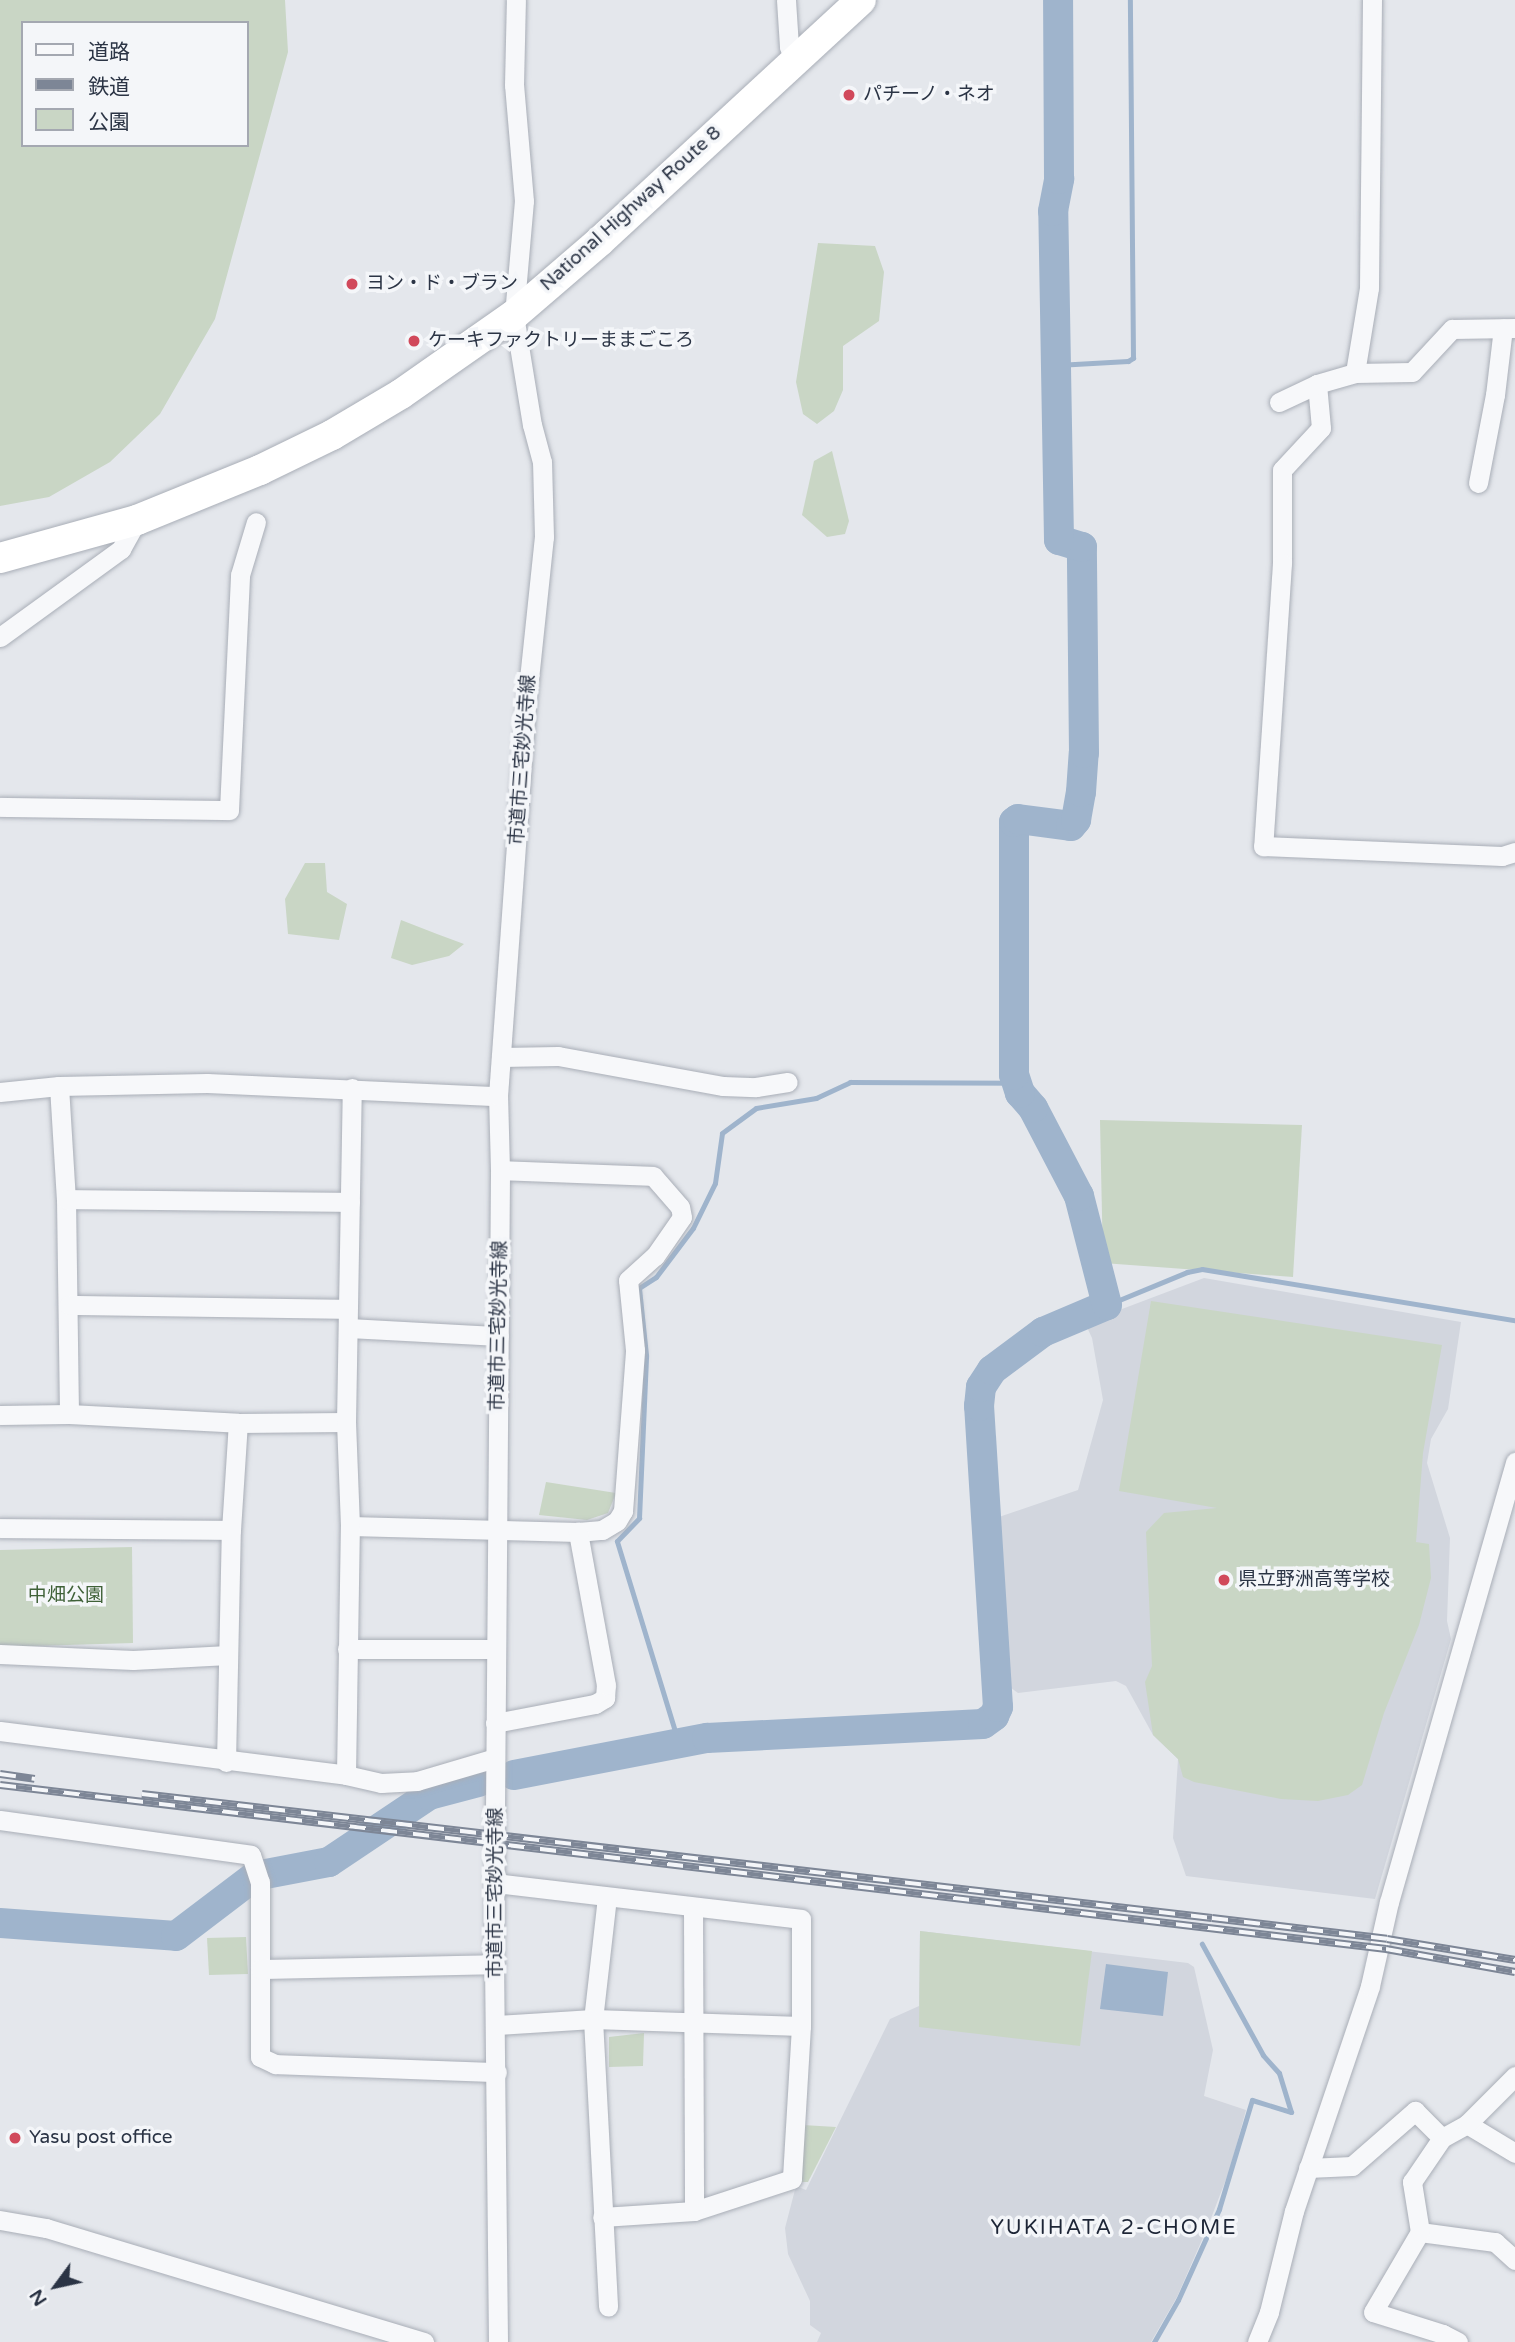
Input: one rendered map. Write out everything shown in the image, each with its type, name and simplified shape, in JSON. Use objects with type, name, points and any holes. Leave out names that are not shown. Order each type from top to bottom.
[{"type":"highway","name":"National Highway Route 8","points":[[0,558],[137,520],[260,470],[332,435],[447,363],[514,315],[600,241],[796,57],[861,0]]},
{"type":"street","name":"市道市三宅妙光寺線","points":[[498,2342],[495,1723],[500,1170],[498,1096],[525,717],[544,537],[542,462],[532,425],[514,315],[524,201],[514,85],[516,0]]},
{"type":"street","points":[[786,0],[789,47],[796,57]]},
{"type":"street","points":[[1355,373],[1369,288],[1371,0]]},
{"type":"street","points":[[1279,402],[1317,384],[1355,373],[1412,372],[1452,328],[1509,328],[1478,483]]},
{"type":"street","points":[[1317,384],[1321,428],[1282,470],[1282,563],[1263,846],[1502,856],[1515,852]]},
{"type":"street","points":[[0,637],[121,548],[137,520]]},
{"type":"street","points":[[0,807],[229,810],[240,575],[256,522]]},
{"type":"street","points":[[501,1056],[558,1056],[723,1086],[756,1087],[788,1082]]},
{"type":"street","points":[[0,1092],[59,1086],[207,1083],[498,1096]]},
{"type":"street","points":[[59,1086],[66,1199],[69,1414]]},
{"type":"street","points":[[346,1775],[350,1526],[346,1422],[352,1088]]},
{"type":"street","points":[[350,1526],[578,1532],[602,1530],[617,1521],[623,1511],[635,1350],[628,1280],[655,1256],[682,1217],[680,1207],[653,1176],[500,1170]]},
{"type":"street","points":[[66,1199],[350,1202]]},
{"type":"street","points":[[69,1305],[348,1318],[499,1336]]},
{"type":"street","points":[[0,1415],[69,1414],[238,1423],[346,1422]]},
{"type":"street","points":[[226,1762],[231,1530],[238,1423]]},
{"type":"street","points":[[1262,2340],[1294,2211],[1370,1986],[1389,1902],[1515,1462]]},
{"type":"street","points":[[0,1528],[231,1530]]},
{"type":"street","points":[[495,1723],[595,1704],[605,1698],[606,1685],[578,1532]]},
{"type":"street","points":[[346,1649],[496,1649]]},
{"type":"street","points":[[0,1654],[133,1660],[228,1655]]},
{"type":"street","points":[[0,1731],[226,1762],[346,1775],[381,1783],[417,1781],[495,1758]]},
{"type":"street","points":[[0,1820],[251,1855],[258,1875],[260,2057],[275,2064],[497,2072]]},
{"type":"street","points":[[495,1883],[801,1919],[801,2026],[792,2179],[694,2211],[602,2217]]},
{"type":"street","points":[[607,1897],[593,2019],[608,2307]]},
{"type":"street","points":[[693,1907],[694,2211]]},
{"type":"street","points":[[260,1969],[495,1964]]},
{"type":"street","points":[[497,2025],[593,2019],[801,2026]]},
{"type":"street","points":[[1458,2342],[1443,2334],[1373,2312],[1420,2232],[1412,2182],[1442,2138],[1466,2124],[1515,2076]]},
{"type":"street","points":[[1307,2174],[1352,2166],[1415,2111],[1442,2138]]},
{"type":"street","points":[[1466,2124],[1515,2153]]},
{"type":"street","points":[[0,2220],[46,2228],[424,2342]]},
{"type":"street","points":[[1420,2232],[1496,2242],[1515,2260]]},
{"type":"shaded area","name":"県立野洲高等学校","points":[[1204,1278],[1461,1322],[1448,1409],[1431,1439],[1427,1463],[1450,1538],[1447,1621],[1451,1639],[1375,1899],[1186,1876],[1173,1838],[1178,1759],[1153,1735],[1126,1686],[1116,1681],[1018,1693],[1007,1685],[996,1518],[1078,1490],[1103,1400],[1092,1338],[1085,1323]]},
{"type":"shaded area","points":[[920,1931],[1188,1963],[1194,1967],[1213,2050],[1204,2096],[1246,2110],[1230,2169],[1208,2226],[1177,2297],[1151,2342],[817,2342],[821,2333],[810,2325],[810,2301],[788,2254],[785,2228],[796,2186],[806,2190],[890,2019],[919,2006]]},
{"type":"green space","points":[[0,0],[285,0],[288,52],[215,319],[160,414],[110,462],[49,497],[0,506]]},
{"type":"green space","points":[[818,243],[875,246],[884,272],[879,321],[843,346],[843,390],[834,411],[817,424],[803,414],[796,382]]},
{"type":"green space","points":[[832,451],[849,521],[845,534],[827,537],[802,515],[814,461]]},
{"type":"green space","points":[[305,863],[325,863],[327,892],[347,904],[339,940],[288,934],[285,899]]},
{"type":"green space","points":[[401,920],[464,944],[449,956],[412,965],[391,958]]},
{"type":"green space","points":[[1100,1120],[1302,1125],[1293,1277],[1103,1263]]},
{"type":"green space","name":"県立野洲高等学校","points":[[1151,1301],[1442,1345],[1423,1453],[1416,1542],[1429,1544],[1431,1578],[1419,1625],[1384,1713],[1362,1785],[1348,1795],[1318,1801],[1281,1799],[1194,1782],[1183,1777],[1178,1759],[1153,1735],[1145,1682],[1152,1666],[1146,1532],[1164,1513],[1217,1508],[1119,1491]]},
{"type":"green space","points":[[546,1482],[616,1493],[608,1513],[587,1520],[539,1515]]},
{"type":"green space","name":"中畑公園","points":[[132,1547],[133,1643],[0,1647],[0,1550]]},
{"type":"green space","points":[[920,1931],[1092,1951],[1080,2046],[919,2027]]},
{"type":"green space","points":[[246,1937],[248,1974],[209,1975],[207,1938]]},
{"type":"green space","points":[[644,2033],[643,2066],[609,2067],[609,2037]]},
{"type":"green space","points":[[803,2125],[836,2127],[808,2182],[800,2182]]},
{"type":"water","points":[[1106,1964],[1168,1972],[1163,2016],[1100,2009]]},
{"type":"waterway","points":[[514,1775],[707,1738],[983,1724],[994,1716],[998,1707],[979,1406],[981,1387],[992,1370],[1043,1332],[1107,1305],[1079,1196],[1033,1108],[1020,1093],[1014,1075],[1014,822],[1018,819],[1071,826],[1076,820],[1081,792],[1084,753],[1082,547],[1059,540],[1053,211],[1059,179],[1058,0]]},
{"type":"waterway","points":[[1057,365],[1128,361],[1133,358],[1130,0]]},
{"type":"waterway","points":[[678,1741],[617,1541],[639,1518],[646,1355],[639,1288],[656,1277],[693,1228],[715,1183],[722,1133],[756,1108],[816,1098],[850,1082],[1015,1083]]},
{"type":"waterway","points":[[1107,1305],[1187,1272],[1202,1269],[1515,1320]]},
{"type":"waterway","points":[[0,1923],[176,1936],[255,1876],[329,1862],[429,1795],[478,1782]]},
{"type":"waterway","points":[[1154,2342],[1178,2300],[1219,2209],[1252,2100],[1291,2112],[1279,2073],[1263,2055],[1202,1944]]},
{"type":"railway","points":[[0,1774],[35,1779]]},
{"type":"railway","points":[[0,1785],[1386,1949],[1515,1972]]},
{"type":"railway","points":[[142,1794],[1387,1939],[1515,1960]]},
{"type":"place","name":"パチーノ・ネオ","points":[[849,95]]},
{"type":"place","name":"ヨン・ド・ブラン","points":[[352,284]]},
{"type":"place","name":"ケーキファクトリーままごころ","points":[[414,341]]},
{"type":"place","name":"県立野洲高等学校","points":[[1224,1580]]},
{"type":"place","name":"Yasu post office","points":[[15,2138]]},
{"type":"district","name":"YUKIHATA 2-CHOME","points":[[1114,2228]]}]
